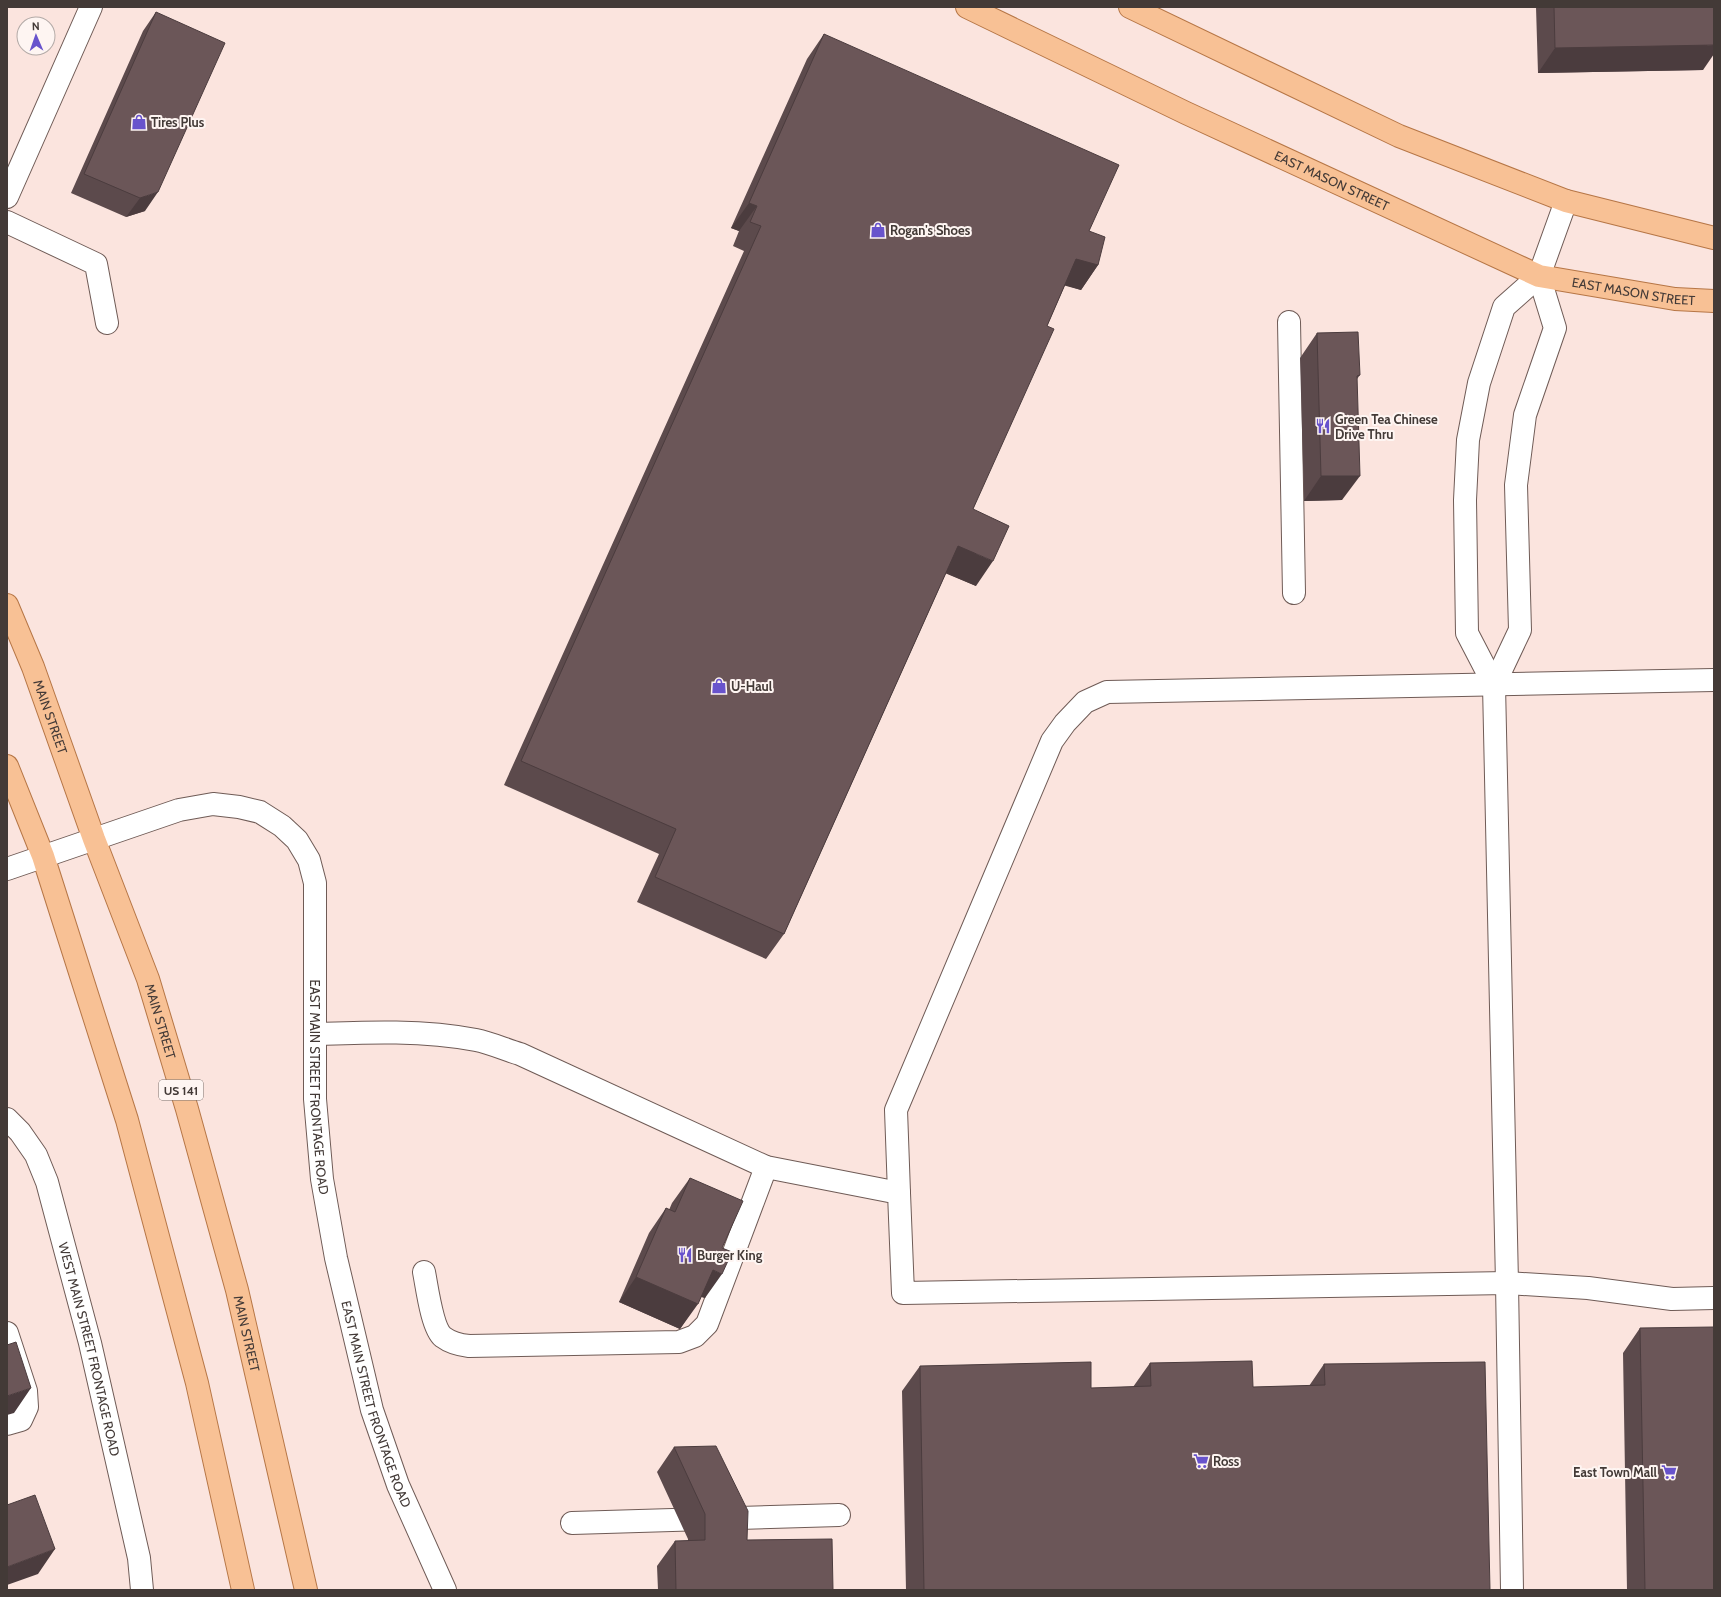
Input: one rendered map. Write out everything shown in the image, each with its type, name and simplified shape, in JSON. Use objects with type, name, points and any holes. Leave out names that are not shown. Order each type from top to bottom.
[{"type":"main road","name":"EAST MASON STREET","points":[[967,7],[1186,113],[1539,276],[1675,299],[1714,301]]},
{"type":"main road","points":[[1130,7],[1398,136],[1566,201],[1714,238]]},
{"type":"main road","name":"MAIN STREET","points":[[7,605],[33,667],[94,839],[148,979],[193,1130],[238,1290],[306,1590]]},
{"type":"main road","points":[[7,766],[43,856],[129,1127],[197,1383],[243,1590]]},
{"type":"street","points":[[7,197],[90,7]]},
{"type":"street","points":[[1512,1590],[1494,685],[1467,633],[1465,500],[1468,440],[1479,383],[1504,307],[1539,276],[1566,201]]},
{"type":"street","points":[[7,222],[96,264],[107,323]]},
{"type":"street","points":[[1494,685],[1520,630],[1516,485],[1525,415],[1555,328],[1539,276]]},
{"type":"street","points":[[1289,322],[1294,593]]},
{"type":"street","points":[[1714,680],[1107,692],[1085,702],[1065,723],[1052,741],[896,1110],[903,1293],[1507,1283],[1588,1288],[1672,1299],[1714,1298]]},
{"type":"street","name":"EAST MAIN STREET FRONTAGE ROAD","points":[[43,856],[179,810],[213,804],[239,807],[260,812],[282,826],[296,840],[309,860],[315,883],[316,1100],[322,1179],[336,1258],[372,1410],[398,1486],[445,1590]]},
{"type":"street","points":[[7,869],[43,856]]},
{"type":"street","points":[[316,1034],[366,1032],[425,1034],[477,1040],[520,1054],[766,1167],[899,1193]]},
{"type":"street","name":"WEST MAIN STREET FRONTAGE ROAD","points":[[7,1119],[20,1132],[36,1155],[47,1182],[90,1343],[139,1558],[142,1590]]},
{"type":"street","points":[[424,1272],[436,1326],[442,1337],[456,1344],[469,1346],[679,1342],[695,1336],[707,1324],[766,1167]]},
{"type":"street","points":[[7,1333],[26,1391],[27,1407],[21,1420],[7,1424]]},
{"type":"street","points":[[572,1523],[839,1515]]},
{"type":"building","points":[[1554,7],[1714,7],[1714,45],[1555,48]]},
{"type":"building","points":[[156,12],[225,43],[158,192],[140,198],[84,174]]},
{"type":"building","name":"U-Haul","points":[[824,34],[1119,165],[1089,231],[1105,237],[1098,265],[1076,259],[1047,326],[1054,329],[973,509],[1009,526],[993,561],[958,546],[784,934],[655,877],[676,829],[521,761],[761,226],[750,222],[757,206],[749,203]]},
{"type":"building","points":[[1358,332],[1360,375],[1357,376],[1360,476],[1321,476],[1317,333]]},
{"type":"building","points":[[690,1178],[743,1201],[722,1248],[732,1252],[722,1274],[713,1270],[698,1304],[636,1277],[666,1208],[675,1212]]},
{"type":"building","name":"East Town Mall","points":[[1714,1327],[1714,1590],[1645,1590],[1640,1328]]},
{"type":"building","points":[[16,1342],[31,1388],[7,1396],[7,1345]]},
{"type":"building","points":[[1252,1361],[1253,1387],[1325,1385],[1324,1364],[1485,1362],[1490,1590],[924,1590],[920,1366],[1091,1362],[1091,1388],[1151,1386],[1150,1363]]},
{"type":"building","points":[[716,1446],[748,1511],[747,1540],[832,1539],[833,1590],[676,1590],[675,1541],[705,1540],[705,1514],[674,1447]]},
{"type":"building","points":[[35,1495],[55,1549],[7,1567],[7,1505]]},
{"type":"place","name":"Tires Plus","points":[[139,122]]},
{"type":"place","name":"Rogan's Shoes","points":[[878,230]]},
{"type":"place","name":"Green Tea Chinese Drive Thru","points":[[1323,426]]},
{"type":"place","name":"U-Haul","points":[[719,686]]},
{"type":"place","name":"Burger King","points":[[685,1255]]},
{"type":"place","name":"Ross","points":[[1201,1461]]},
{"type":"place","name":"East Town Mall","points":[[1669,1472]]}]
